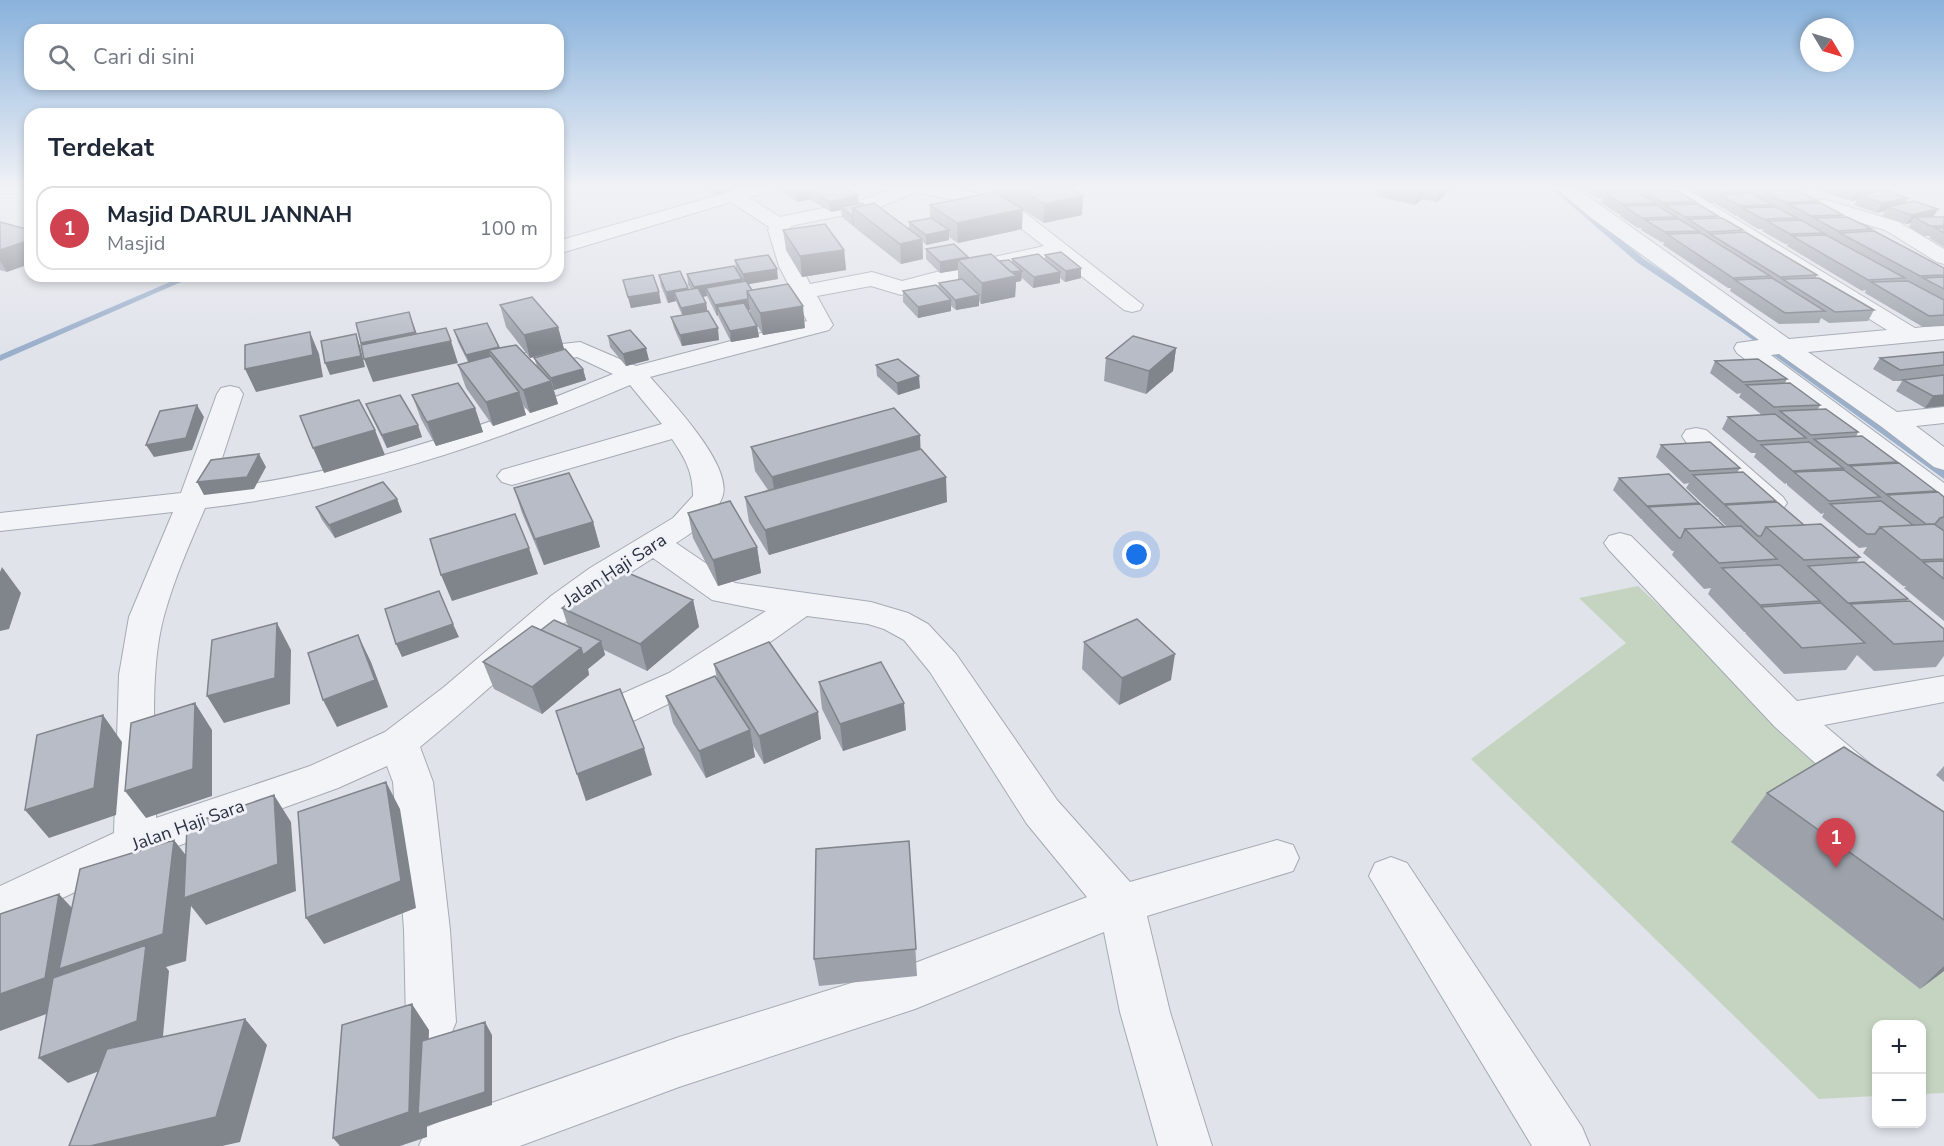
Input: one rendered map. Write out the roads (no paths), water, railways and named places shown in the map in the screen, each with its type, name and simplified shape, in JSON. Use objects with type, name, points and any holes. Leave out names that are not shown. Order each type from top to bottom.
[{"type":"street","points":[[564,247],[586,240]]},
{"type":"street","points":[[0,522],[251,495],[356,472],[440,448],[538,414],[634,374],[821,325],[802,292],[781,240]]},
{"type":"street","points":[[1050,240],[1132,304]]},
{"type":"street","points":[[1632,240],[1771,348],[1892,421],[1944,461]]},
{"type":"street","points":[[1757,240],[1911,335]]},
{"type":"street","points":[[1885,240],[1944,274]]},
{"type":"street","points":[[1916,240],[1944,258]]},
{"type":"street","points":[[802,292],[872,279],[901,288],[994,262],[1061,249]]},
{"type":"street","points":[[1944,332],[1745,349],[1944,497]]},
{"type":"street","points":[[489,369],[562,351],[580,349],[634,374]]},
{"type":"street","name":"Jalan Haji Sara","points":[[0,908],[135,843],[324,777],[399,743],[457,698],[563,604],[602,575],[684,525],[708,497],[708,481],[702,462],[679,428],[634,374]]},
{"type":"street","points":[[135,843],[137,675],[146,617],[173,544],[193,501],[230,394]]},
{"type":"street","points":[[1892,421],[1944,416]]},
{"type":"street","points":[[512,476],[679,428]]},
{"type":"street","points":[[1696,436],[1794,522]]},
{"type":"street","points":[[654,543],[724,592],[756,599],[871,613],[896,621],[916,632],[943,663],[1042,812],[1121,904],[1145,1012],[1185,1146]]},
{"type":"street","points":[[1620,543],[1789,717],[1892,807]]},
{"type":"street","points":[[615,713],[682,682],[713,664],[801,604]]},
{"type":"street","points":[[1789,717],[1944,689]]},
{"type":"street","points":[[399,743],[413,782],[428,930],[430,1023]]},
{"type":"street","points":[[446,1146],[679,1062],[915,986],[1121,904],[1277,858]]},
{"type":"street","points":[[1391,876],[1563,1146]]},
{"type":"waterway","points":[[1617,240],[1641,261],[1742,328],[1944,476]]},
{"type":"waterway","points":[[0,358],[177,282]]},
{"type":"place","name":"Masjid DARUL JANNAH","points":[[1836,868]]}]
